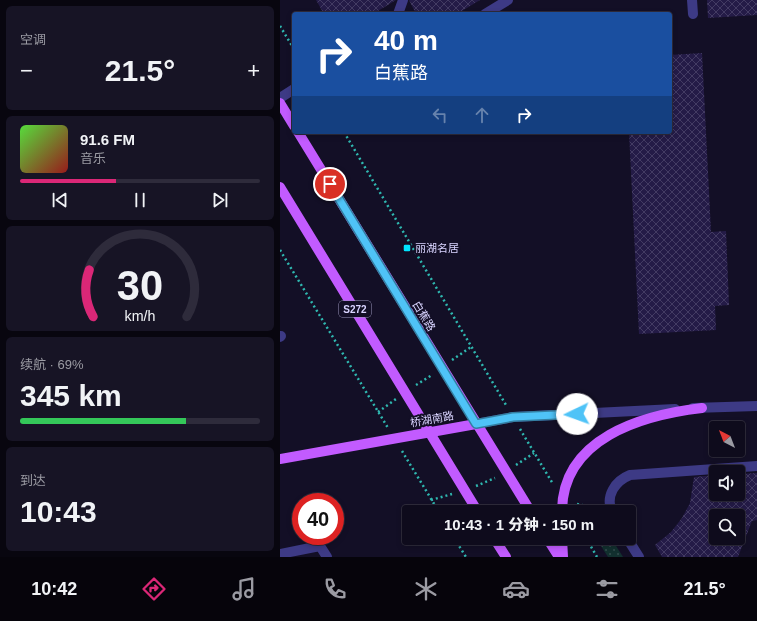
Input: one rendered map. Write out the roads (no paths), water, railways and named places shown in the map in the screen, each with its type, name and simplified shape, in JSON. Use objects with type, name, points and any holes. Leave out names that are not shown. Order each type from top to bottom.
[{"type":"main road","points":[[280,103],[292,123]]},
{"type":"main road","name":"白蕉路","points":[[299,134],[527,505]]},
{"type":"main road","name":"S272","points":[[280,187],[474,505]]},
{"type":"main road","points":[[562,505],[564,491],[570,475],[583,456],[604,438],[626,426],[651,417],[702,408]]},
{"type":"main road","name":"桥湖南路","points":[[280,459],[476,424]]},
{"type":"main road","points":[[498,545],[506,557]]},
{"type":"main road","points":[[551,545],[559,557]]},
{"type":"main road","points":[[562,545],[563,557]]},
{"type":"street","points":[[399,12],[403,0]]},
{"type":"street","points":[[488,12],[508,0]]},
{"type":"street","points":[[692,0],[693,14]]},
{"type":"street","points":[[280,98],[292,90]]},
{"type":"street","name":"桥湖南路","points":[[476,424],[513,417],[757,406]]},
{"type":"street","points":[[610,505],[609,498],[611,492],[618,482],[630,475],[757,466]]},
{"type":"street","points":[[632,545],[639,557]]},
{"type":"street","points":[[280,554],[320,546],[327,557]]},
{"type":"place","name":"丽湖名居","points":[[407,248]]}]
